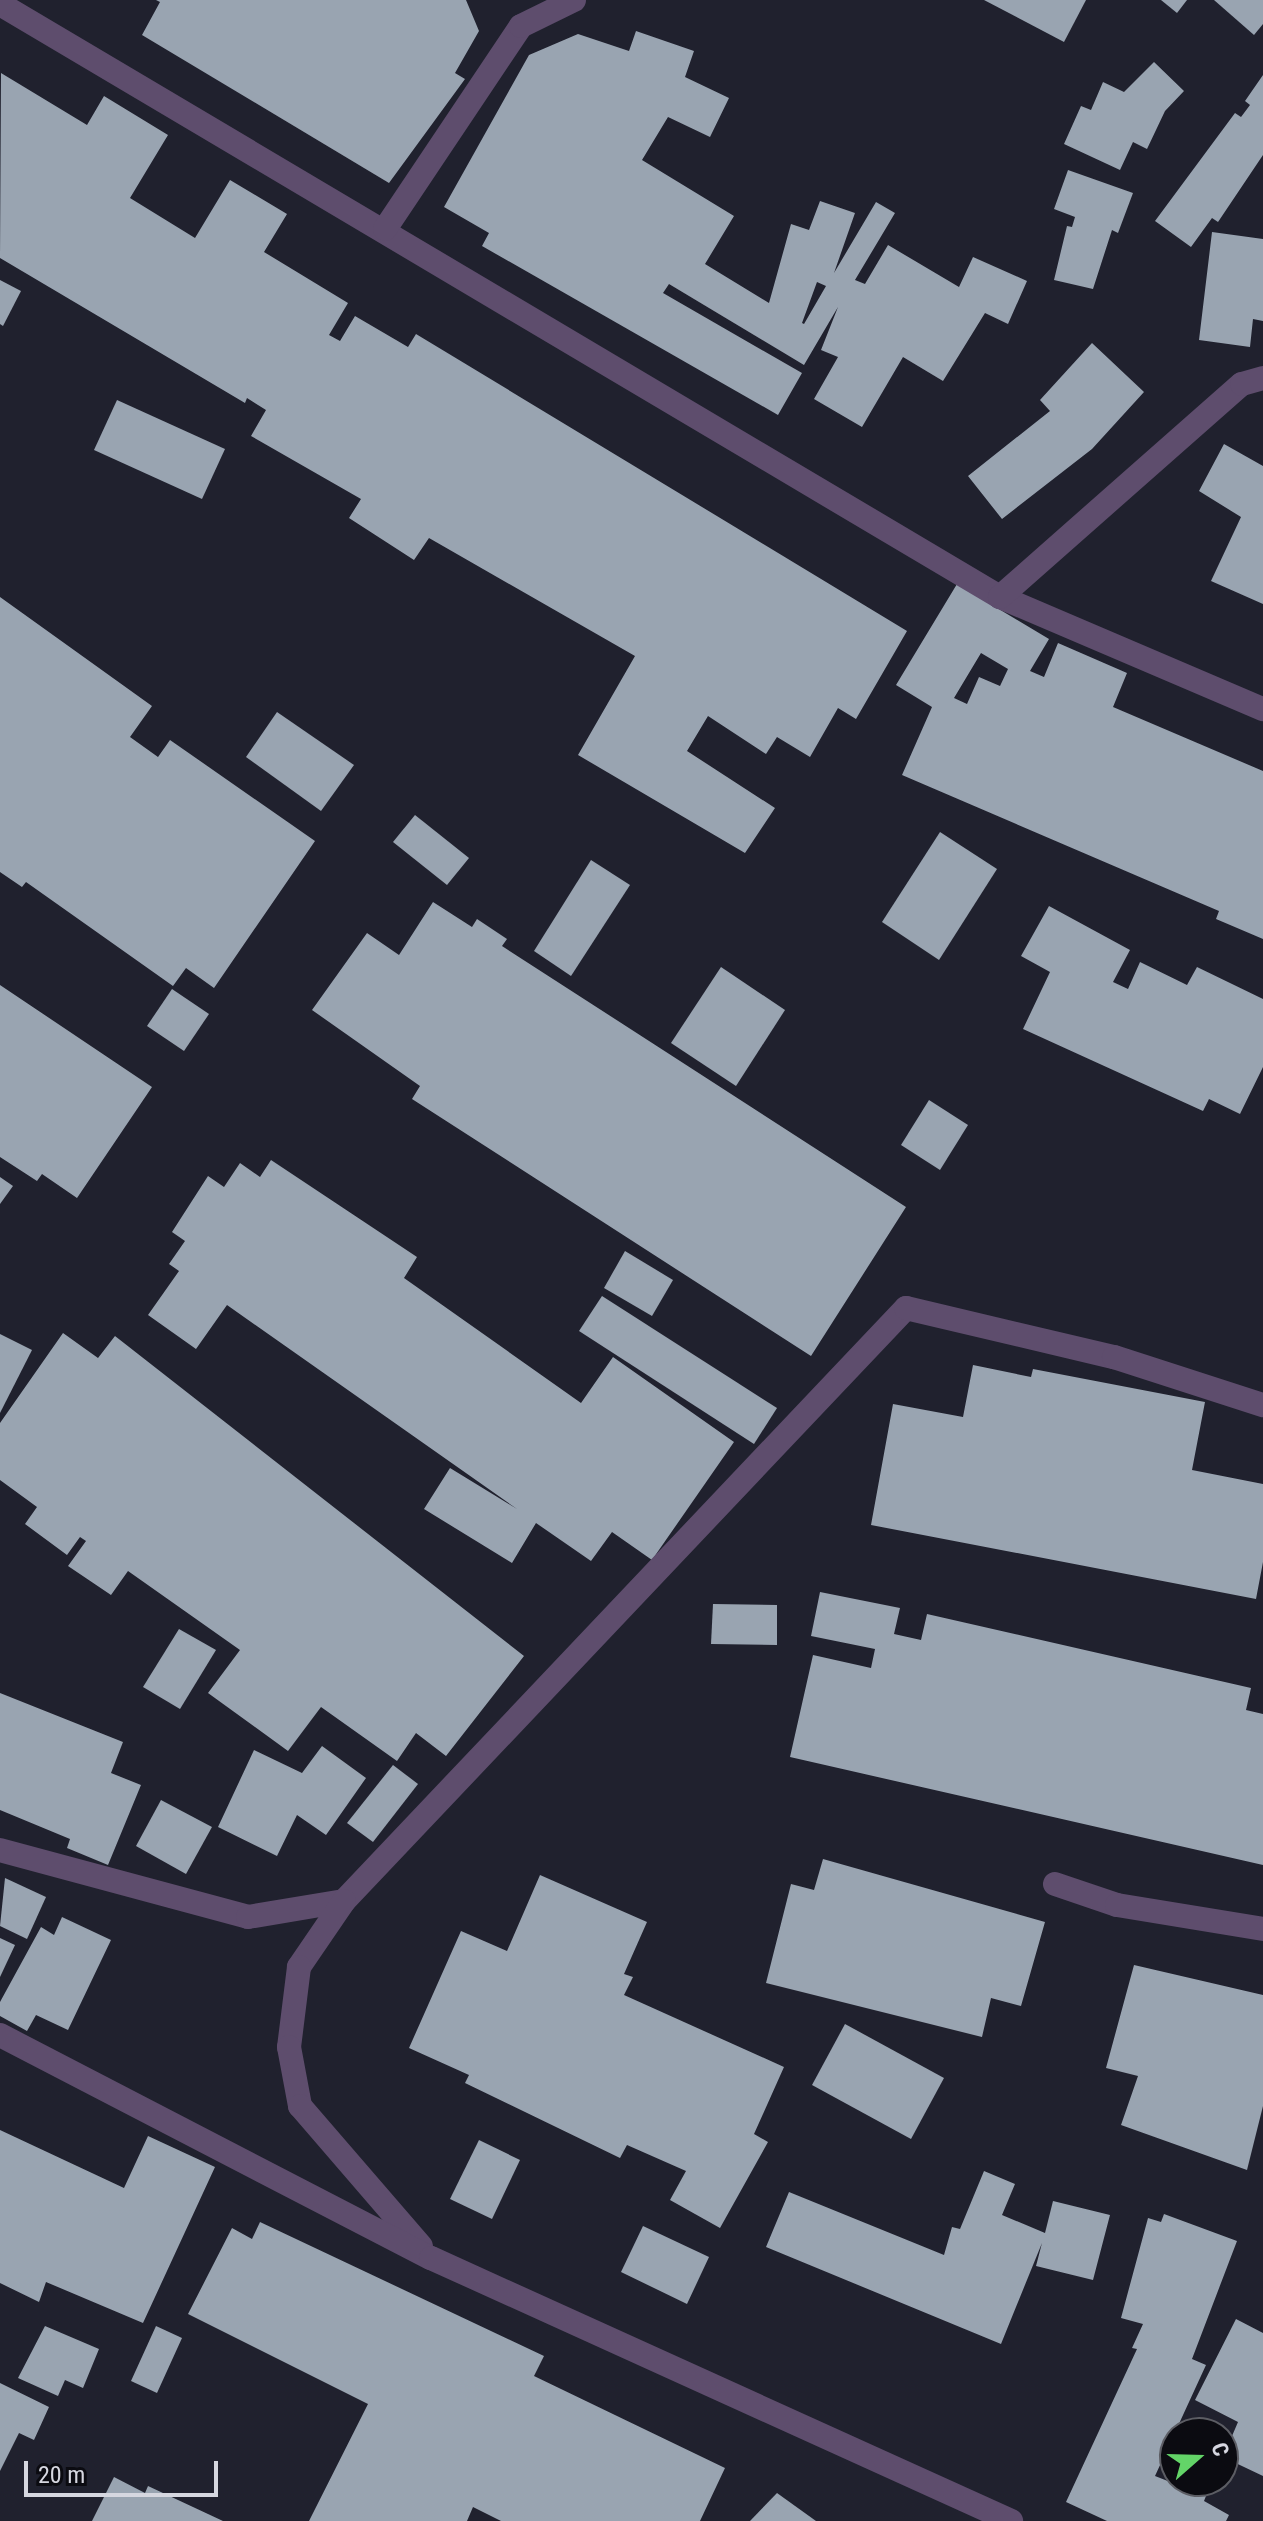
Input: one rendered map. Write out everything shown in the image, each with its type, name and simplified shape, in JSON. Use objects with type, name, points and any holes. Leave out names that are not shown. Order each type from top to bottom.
[{"type":"street","points":[[385,229],[521,26],[574,0]]},
{"type":"street","points":[[0,4],[385,229],[1000,597],[1263,709]]},
{"type":"street","points":[[1000,597],[1242,384],[1263,378]]},
{"type":"street","points":[[431,2258],[300,2106],[289,2047],[299,1967],[344,1901],[906,1308],[1114,1357],[1263,1405]]},
{"type":"street","points":[[0,1850],[248,1917],[344,1901]]},
{"type":"street","points":[[1055,1884],[1117,1905],[1263,1929]]},
{"type":"street","points":[[0,2035],[431,2258],[1011,2521]]},
{"type":"building","points":[[156,0],[466,0],[479,31],[455,73],[465,79],[389,183],[142,35],[160,2]]},
{"type":"building","points":[[984,0],[1086,0],[1064,42]]},
{"type":"building","points":[[1161,0],[1187,0],[1177,13]]},
{"type":"building","points":[[1214,0],[1263,0],[1263,24],[1254,35]]},
{"type":"building","points":[[636,31],[694,51],[685,77],[729,98],[710,137],[668,117],[642,160],[734,216],[705,264],[769,303],[791,224],[809,230],[820,201],[855,213],[834,273],[876,202],[895,213],[855,280],[865,284],[888,245],[959,287],[973,257],[1027,281],[1008,324],[985,313],[943,381],[903,357],[862,427],[814,399],[838,357],[821,350],[838,307],[804,365],[669,284],[663,293],[802,373],[778,415],[482,246],[489,233],[444,207],[529,55],[578,34],[629,51]],"holes":[[[817,282],[826,286],[804,324],[802,323]]]},
{"type":"building","points":[[1154,62],[1184,91],[1165,111],[1147,149],[1133,142],[1120,170],[1064,144],[1081,106],[1091,110],[1103,82],[1124,92]]},
{"type":"building","points":[[1,73],[87,125],[104,96],[168,135],[130,198],[195,238],[230,180],[287,214],[264,252],[348,303],[329,335],[340,341],[355,316],[408,347],[416,334],[907,631],[856,719],[838,708],[810,757],[777,737],[766,754],[708,716],[687,751],[775,808],[745,853],[578,755],[635,656],[429,538],[414,560],[349,518],[361,499],[251,436],[266,410],[247,398],[245,403],[0,258]]},
{"type":"building","points":[[1263,75],[1263,155],[1218,222],[1212,218],[1191,247],[1155,221],[1235,113],[1241,117],[1250,105],[1245,101]]},
{"type":"building","points":[[1068,170],[1133,193],[1118,233],[1112,230],[1093,289],[1054,280],[1067,226],[1072,227],[1075,217],[1054,209]]},
{"type":"building","points":[[1212,232],[1263,239],[1263,321],[1253,319],[1250,347],[1199,340]]},
{"type":"building","points":[[0,280],[21,291],[3,326],[0,324]]},
{"type":"building","points":[[1092,343],[1144,392],[1092,449],[1002,519],[968,476],[1050,411],[1040,400]]},
{"type":"building","points":[[117,400],[225,449],[202,499],[94,450]]},
{"type":"building","points":[[1224,444],[1263,466],[1263,604],[1211,581],[1241,517],[1199,491]]},
{"type":"building","points":[[957,584],[1049,639],[1030,671],[1044,677],[1058,643],[1127,673],[1113,707],[1263,771],[1263,939],[1216,919],[1219,911],[902,775],[932,707],[896,685]],"holes":[[[981,653],[1008,669],[1000,686],[979,677],[967,704],[954,698]]]},
{"type":"building","points":[[0,597],[152,706],[130,737],[158,757],[170,740],[315,841],[214,988],[186,968],[173,986],[26,882],[22,887],[0,872]]},
{"type":"building","points":[[277,712],[354,765],[321,811],[246,757]]},
{"type":"building","points":[[415,815],[469,858],[447,885],[393,842]]},
{"type":"building","points":[[940,832],[997,869],[939,960],[882,922]]},
{"type":"building","points":[[591,860],[630,885],[571,976],[534,951]]},
{"type":"building","points":[[433,902],[472,927],[477,919],[507,939],[502,946],[906,1207],[811,1356],[412,1099],[420,1086],[312,1010],[367,933],[399,955]]},
{"type":"building","points":[[1049,906],[1130,950],[1113,982],[1128,989],[1140,962],[1187,985],[1197,967],[1263,999],[1263,1067],[1240,1114],[1209,1099],[1203,1111],[1023,1029],[1050,972],[1021,956]]},
{"type":"building","points":[[721,967],[785,1010],[736,1086],[671,1043]]},
{"type":"building","points":[[0,985],[152,1087],[77,1198],[42,1174],[37,1181],[0,1157]]},
{"type":"building","points":[[172,989],[209,1014],[184,1051],[147,1026]]},
{"type":"building","points":[[929,1100],[968,1125],[940,1170],[901,1145]]},
{"type":"building","points":[[271,1160],[417,1257],[404,1278],[581,1403],[613,1357],[734,1442],[652,1560],[612,1532],[591,1561],[536,1523],[512,1563],[424,1509],[450,1468],[517,1509],[227,1305],[196,1349],[148,1315],[179,1271],[169,1264],[185,1241],[172,1232],[208,1176],[224,1187],[240,1163],[260,1177]]},
{"type":"building","points":[[0,1177],[13,1186],[0,1204]]},
{"type":"building","points":[[625,1251],[673,1280],[652,1316],[604,1288]]},
{"type":"building","points":[[602,1296],[777,1408],[754,1444],[579,1331]]},
{"type":"building","points":[[63,1333],[98,1358],[115,1336],[524,1656],[446,1756],[416,1733],[397,1761],[321,1707],[288,1751],[208,1693],[240,1650],[128,1571],[111,1595],[68,1566],[86,1541],[80,1537],[67,1555],[25,1524],[37,1507],[0,1480],[0,1423]]},
{"type":"building","points":[[0,1334],[32,1350],[0,1413]]},
{"type":"building","points":[[973,1365],[1031,1377],[1033,1369],[1205,1402],[1192,1470],[1263,1484],[1263,1562],[1256,1599],[871,1525],[893,1404],[963,1417]]},
{"type":"building","points":[[820,1592],[900,1608],[894,1634],[921,1640],[927,1614],[1251,1688],[1246,1710],[1263,1714],[1263,1865],[790,1757],[813,1655],[871,1668],[875,1649],[811,1636]]},
{"type":"building","points":[[713,1604],[777,1605],[777,1645],[711,1644]]},
{"type":"building","points":[[179,1629],[216,1650],[180,1709],[143,1687]]},
{"type":"building","points":[[0,1693],[123,1742],[111,1773],[141,1785],[108,1865],[67,1848],[70,1839],[0,1810]]},
{"type":"building","points":[[322,1746],[366,1778],[326,1835],[297,1815],[277,1856],[218,1827],[254,1750],[302,1773]]},
{"type":"building","points":[[393,1765],[418,1784],[373,1842],[347,1823]]},
{"type":"building","points":[[161,1800],[212,1827],[186,1874],[136,1846]]},
{"type":"building","points":[[823,1859],[1045,1922],[1021,2006],[991,1998],[982,2037],[766,1983],[791,1884],[814,1890]]},
{"type":"building","points":[[540,1875],[647,1922],[624,1974],[633,1977],[624,1995],[784,2067],[754,2134],[768,2142],[720,2228],[670,2200],[686,2171],[627,2145],[620,2158],[465,2083],[469,2075],[409,2048],[461,1931],[507,1951]]},
{"type":"building","points":[[5,1878],[46,1897],[27,1939],[0,1926]]},
{"type":"building","points":[[62,1917],[111,1940],[68,2030],[36,2015],[27,2031],[0,2016],[0,2002],[41,1927],[54,1935]]},
{"type":"building","points":[[0,1938],[15,1945],[0,1977]]},
{"type":"building","points":[[1134,1965],[1263,1995],[1263,2106],[1247,2170],[1121,2125],[1138,2076],[1106,2068]]},
{"type":"building","points":[[845,2024],[944,2078],[911,2139],[812,2085]]},
{"type":"building","points":[[0,2130],[124,2188],[148,2136],[215,2167],[143,2323],[46,2282],[39,2302],[0,2283]]},
{"type":"building","points":[[479,2140],[520,2160],[492,2219],[450,2199]]},
{"type":"building","points":[[984,2171],[1015,2184],[1002,2215],[1045,2233],[1053,2201],[1110,2215],[1093,2280],[1036,2266],[1042,2243],[1001,2344],[766,2247],[789,2192],[944,2255],[952,2227],[960,2229]]},
{"type":"building","points":[[1164,2214],[1237,2241],[1192,2359],[1206,2365],[1182,2417],[1159,2417],[1159,2467],[1155,2476],[1159,2478],[1159,2497],[1206,2497],[1204,2501],[1229,2515],[1226,2521],[1107,2521],[1066,2502],[1137,2349],[1132,2348],[1143,2324],[1121,2318],[1148,2218],[1161,2222]]},
{"type":"building","points":[[260,2222],[544,2356],[534,2376],[725,2468],[700,2521],[501,2521],[473,2507],[467,2521],[309,2521],[368,2404],[188,2314],[232,2228],[252,2239]]},
{"type":"building","points":[[643,2226],[709,2257],[687,2304],[621,2272]]},
{"type":"building","points":[[1236,2319],[1263,2333],[1263,2476],[1239,2465],[1239,2417],[1228,2417],[1195,2400]]},
{"type":"building","points":[[45,2326],[99,2349],[83,2388],[65,2380],[58,2396],[18,2378]]},
{"type":"building","points":[[156,2326],[182,2338],[157,2393],[131,2381]]},
{"type":"building","points":[[0,2383],[49,2407],[34,2440],[19,2433],[0,2471]]},
{"type":"building","points":[[114,2477],[145,2493],[148,2486],[223,2521],[92,2521]]},
{"type":"building","points":[[777,2493],[816,2521],[750,2521]]}]
